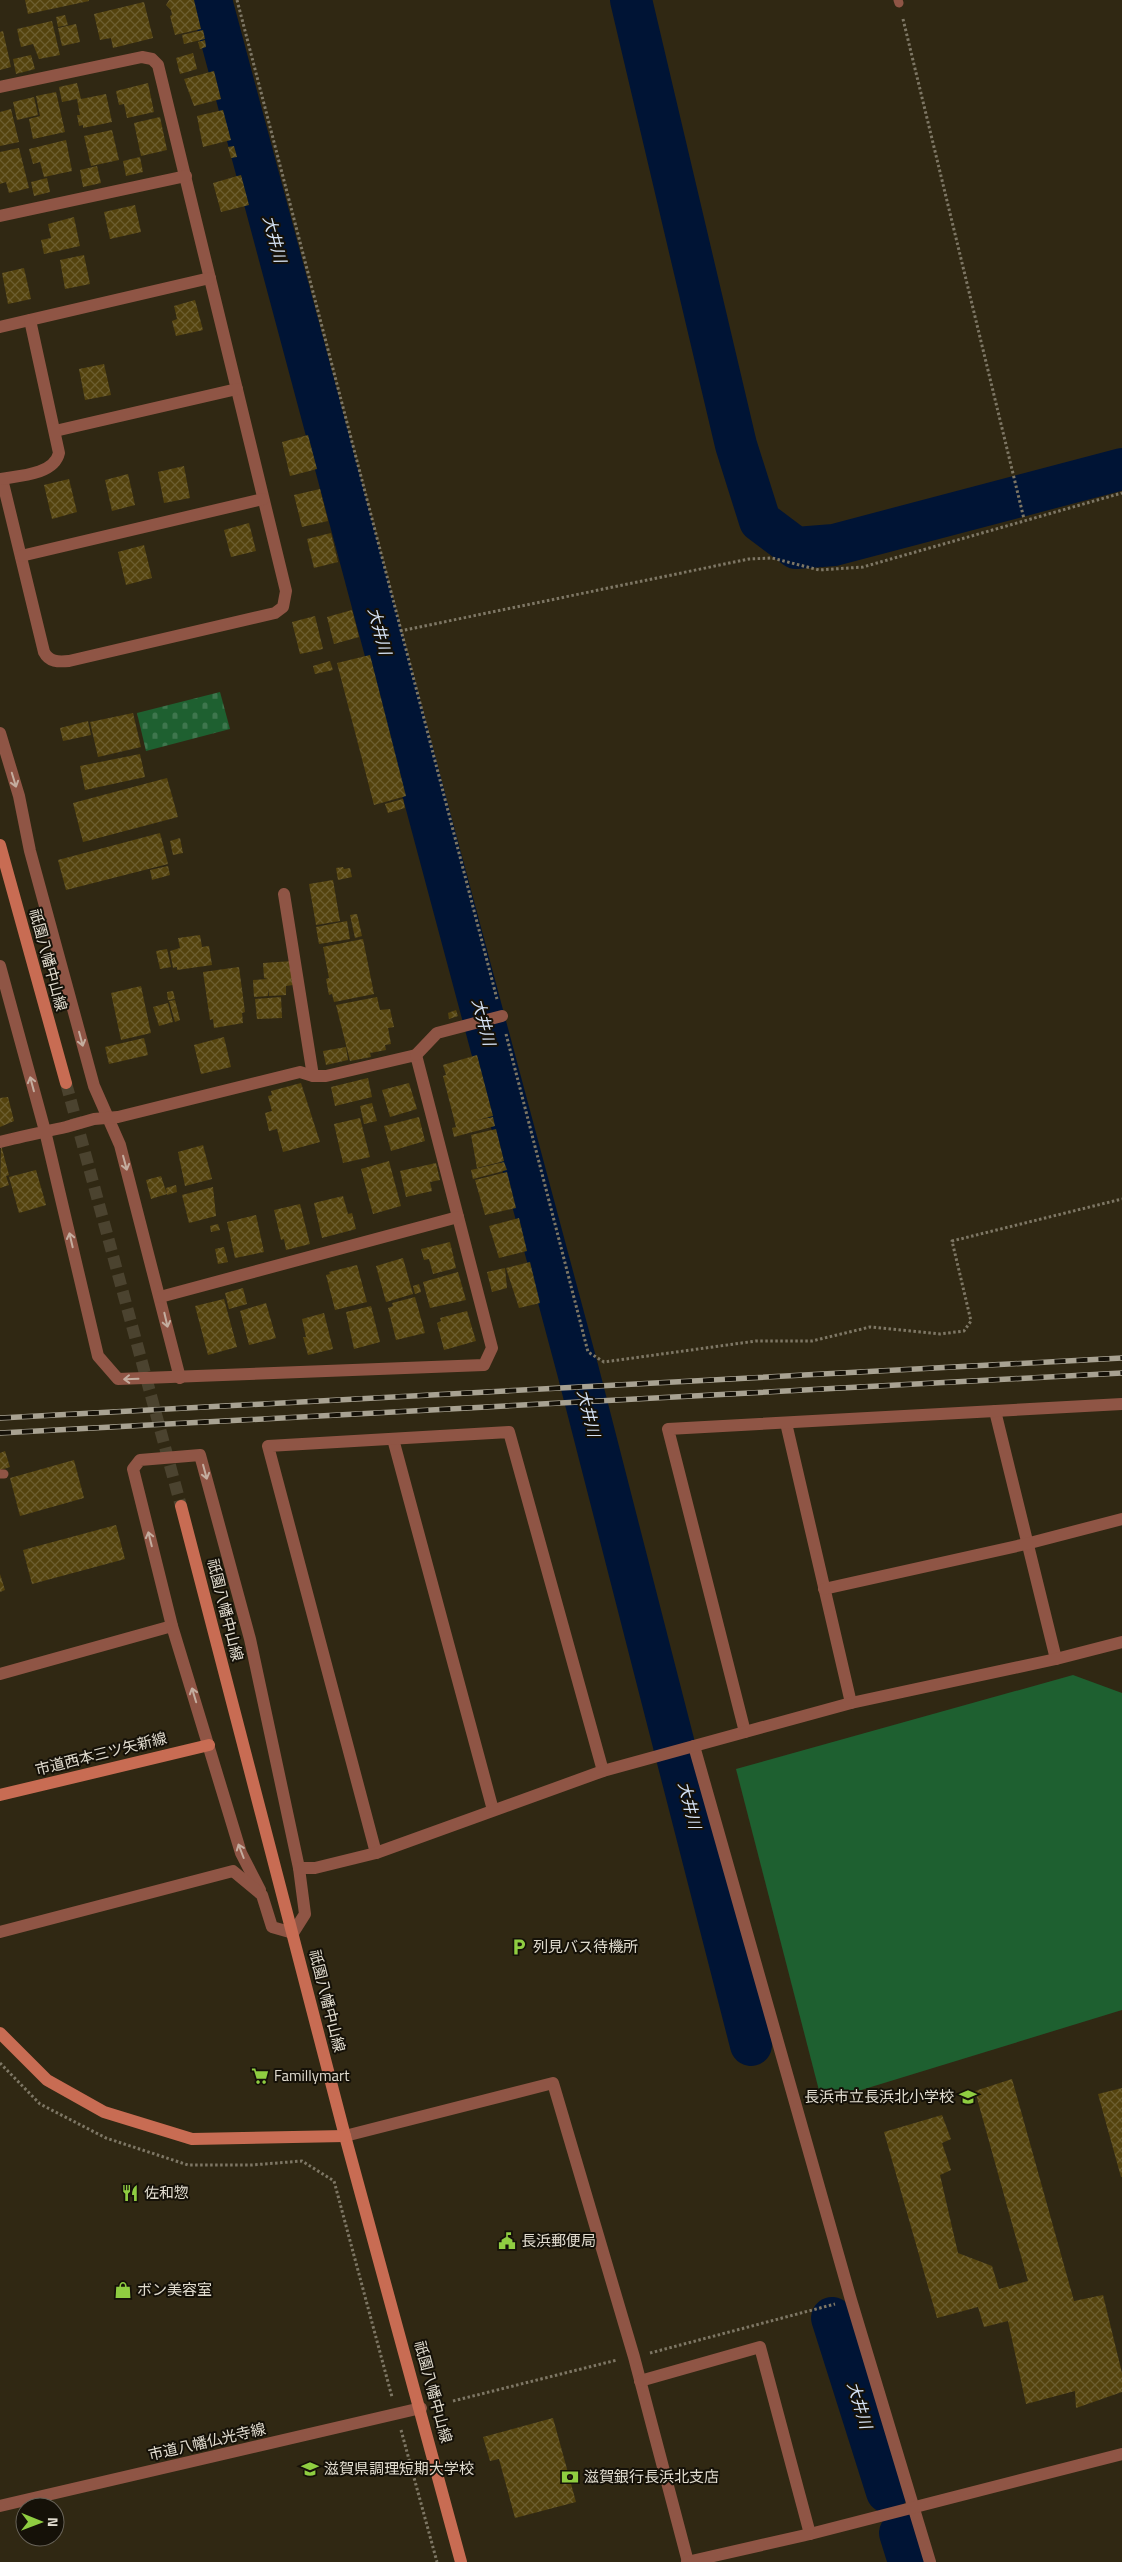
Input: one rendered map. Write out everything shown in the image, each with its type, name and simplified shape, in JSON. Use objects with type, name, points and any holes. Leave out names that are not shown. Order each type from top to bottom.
[{"type":"main road","name":"祇園八幡中山線","points":[[0,845],[66,1083]]},
{"type":"main road","name":"祇園八幡中山線","points":[[181,1506],[345,2136],[461,2562]]},
{"type":"main road","name":"市道西本三ツ矢新線","points":[[0,1795],[209,1745]]},
{"type":"main road","points":[[0,2033],[47,2080],[96,2107],[192,2139],[345,2136]]},
{"type":"street","points":[[0,87],[142,57],[152,59],[158,65],[287,596],[280,612],[69,661],[54,661],[46,657],[1,479],[45,469],[53,465],[59,453],[30,320]]},
{"type":"street","points":[[0,216],[186,176]]},
{"type":"street","points":[[0,327],[210,278]]},
{"type":"street","points":[[55,431],[237,389]]},
{"type":"street","points":[[21,556],[263,498]]},
{"type":"street","points":[[0,733],[19,796],[30,851],[91,1077],[120,1145],[180,1378]]},
{"type":"street","points":[[284,894],[313,1076]]},
{"type":"street","points":[[0,966],[45,1131],[98,1356],[118,1380],[484,1364],[492,1348],[416,1055]]},
{"type":"street","points":[[0,1142],[300,1072],[313,1076],[326,1076],[416,1055],[437,1033],[498,1017]]},
{"type":"street","points":[[160,1297],[458,1217]]},
{"type":"street","points":[[745,1732],[668,1429],[1122,1404]]},
{"type":"street","points":[[995,1411],[1026,1544],[1056,1659]]},
{"type":"street","points":[[786,1423],[851,1703]]},
{"type":"street","points":[[376,1853],[268,1446],[509,1432],[603,1771]]},
{"type":"street","points":[[393,1439],[493,1810]]},
{"type":"street","points":[[200,1455],[250,1639],[299,1868],[305,1914],[293,1933],[272,1927],[262,1895],[241,1853],[172,1626],[133,1469],[140,1460],[200,1455]]},
{"type":"street","points":[[824,1589],[1026,1544],[1122,1520]]},
{"type":"street","points":[[0,1674],[172,1626]]},
{"type":"street","points":[[299,1868],[314,1868],[376,1853],[603,1771],[663,1754],[851,1703],[1056,1659],[1122,1642]]},
{"type":"street","points":[[691,1747],[930,2562]]},
{"type":"street","points":[[0,1932],[233,1871],[262,1895]]},
{"type":"street","points":[[345,2136],[553,2083],[640,2381],[688,2562],[810,2534],[1122,2454]]},
{"type":"street","points":[[640,2381],[760,2347],[810,2534]]},
{"type":"street","name":"市道八幡仏光寺線","points":[[0,2506],[420,2408]]},
{"type":"path","points":[[237,0],[498,1017],[588,1352],[604,1362],[756,1341],[812,1341],[870,1327],[940,1334],[964,1331],[971,1321],[952,1241],[1122,1199]]},
{"type":"path","points":[[898,2],[1024,520]]},
{"type":"path","points":[[400,631],[748,559],[772,558],[819,570],[863,567],[1122,493]]},
{"type":"path","points":[[0,2063],[40,2104],[106,2138],[188,2166],[252,2165],[302,2161],[334,2181],[437,2562]]},
{"type":"green space","points":[[220,692],[230,729],[146,751],[137,713]]},
{"type":"green space","points":[[1073,1675],[1122,1693],[1122,2010],[822,2102],[736,1769]]},
{"type":"building","points":[[25,0],[89,0],[89,1],[28,14]]},
{"type":"building","points":[[169,0],[194,0],[201,29],[175,35],[170,16],[172,15],[171,10],[166,5]]},
{"type":"building","points":[[144,2],[153,38],[113,48],[111,38],[100,40],[94,14]]},
{"type":"building","points":[[65,15],[68,25],[58,27],[56,17]]},
{"type":"building","points":[[52,21],[60,55],[39,59],[33,44],[21,47],[17,29]]},
{"type":"building","points":[[76,24],[80,42],[62,46],[58,28]]},
{"type":"building","points":[[203,30],[205,39],[184,44],[182,35]]},
{"type":"building","points":[[3,31],[11,67],[0,70],[0,32]]},
{"type":"building","points":[[205,40],[206,47],[200,49],[198,42]]},
{"type":"building","points":[[193,53],[197,69],[180,74],[176,58]]},
{"type":"building","points":[[31,55],[35,69],[16,74],[13,59]]},
{"type":"building","points":[[214,71],[221,99],[194,106],[184,79]]},
{"type":"building","points":[[77,83],[81,99],[106,94],[112,122],[83,128],[83,125],[79,126],[77,115],[80,115],[77,99],[62,102],[59,87]]},
{"type":"building","points":[[148,83],[154,112],[127,118],[124,104],[119,105],[116,91]]},
{"type":"building","points":[[56,92],[65,132],[33,139],[29,119],[40,116],[36,96]]},
{"type":"building","points":[[34,97],[38,115],[17,120],[13,102]]},
{"type":"building","points":[[11,109],[19,142],[0,146],[0,112]]},
{"type":"building","points":[[223,110],[231,140],[203,147],[197,116]]},
{"type":"building","points":[[160,117],[167,150],[141,156],[134,123]]},
{"type":"building","points":[[112,130],[119,160],[91,166],[84,136]]},
{"type":"building","points":[[66,140],[72,171],[44,177],[40,162],[33,164],[29,149]]},
{"type":"building","points":[[234,146],[237,157],[231,158],[228,147]]},
{"type":"building","points":[[19,148],[29,188],[9,193],[6,182],[0,184],[0,152]]},
{"type":"building","points":[[140,157],[143,172],[126,176],[123,161]]},
{"type":"building","points":[[97,166],[101,183],[83,187],[80,170]]},
{"type":"building","points":[[241,175],[249,205],[221,212],[213,183]]},
{"type":"building","points":[[47,178],[50,192],[34,196],[31,182]]},
{"type":"building","points":[[135,205],[141,232],[110,239],[104,212]]},
{"type":"building","points":[[74,217],[80,246],[44,254],[41,240],[51,238],[48,224]]},
{"type":"building","points":[[84,255],[90,284],[65,289],[60,260]]},
{"type":"building","points":[[24,268],[31,299],[8,304],[2,273]]},
{"type":"building","points":[[195,300],[203,330],[176,336],[172,321],[177,319],[174,306]]},
{"type":"building","points":[[104,364],[111,395],[85,400],[79,369]]},
{"type":"building","points":[[308,435],[317,469],[290,476],[282,442]]},
{"type":"building","points":[[184,466],[190,498],[164,503],[158,472]]},
{"type":"building","points":[[128,474],[135,505],[112,511],[105,480]]},
{"type":"building","points":[[69,479],[77,512],[52,519],[44,485]]},
{"type":"building","points":[[320,489],[328,521],[302,527],[294,495]]},
{"type":"building","points":[[249,523],[256,551],[231,557],[224,530]]},
{"type":"building","points":[[331,533],[338,562],[314,568],[307,539]]},
{"type":"building","points":[[144,545],[152,578],[126,585],[118,552]]},
{"type":"building","points":[[352,610],[359,637],[334,644],[327,617]]},
{"type":"building","points":[[315,616],[323,649],[300,654],[292,622]]},
{"type":"building","points":[[370,655],[406,796],[374,805],[337,663]]},
{"type":"building","points":[[330,661],[333,670],[315,674],[313,666]]},
{"type":"building","points":[[133,713],[141,747],[98,757],[90,722]]},
{"type":"building","points":[[88,721],[91,735],[63,741],[60,728]]},
{"type":"building","points":[[140,754],[145,777],[85,790],[80,766]]},
{"type":"building","points":[[167,778],[178,817],[83,842],[73,803]]},
{"type":"building","points":[[403,799],[405,808],[388,813],[385,804]]},
{"type":"building","points":[[160,833],[168,864],[66,890],[58,860]]},
{"type":"building","points":[[180,838],[183,853],[173,855],[170,841]]},
{"type":"building","points":[[168,866],[170,875],[152,880],[150,870]]},
{"type":"building","points":[[343,867],[344,869],[350,868],[352,877],[338,880],[336,868]]},
{"type":"building","points":[[333,880],[340,921],[316,925],[309,884]]},
{"type":"building","points":[[357,914],[362,936],[355,938],[350,915]]},
{"type":"building","points":[[347,921],[350,939],[319,944],[316,927]]},
{"type":"building","points":[[200,935],[202,947],[209,946],[212,965],[177,970],[177,967],[173,968],[170,951],[180,948],[178,938]]},
{"type":"building","points":[[363,939],[374,994],[334,1002],[332,994],[329,995],[326,979],[329,978],[323,947]]},
{"type":"building","points":[[167,949],[171,967],[160,969],[156,951]]},
{"type":"building","points":[[293,961],[293,985],[286,986],[286,995],[269,996],[268,988],[268,996],[254,997],[253,980],[268,979],[264,978],[263,963]]},
{"type":"building","points":[[239,967],[245,1012],[242,1013],[243,1023],[214,1028],[213,1019],[210,1020],[203,972]]},
{"type":"building","points":[[141,986],[151,1033],[121,1040],[111,993]]},
{"type":"building","points":[[173,991],[175,999],[168,1000],[167,992]]},
{"type":"building","points":[[281,997],[282,1018],[257,1019],[255,999]]},
{"type":"building","points":[[377,997],[380,1010],[390,1009],[394,1027],[388,1028],[391,1044],[385,1045],[386,1050],[370,1053],[371,1057],[350,1061],[336,1005]]},
{"type":"building","points":[[175,1000],[180,1020],[175,1022],[169,1001]]},
{"type":"building","points":[[168,1003],[173,1022],[159,1026],[153,1007]]},
{"type":"building","points":[[456,1010],[458,1016],[449,1019],[448,1013]]},
{"type":"building","points":[[224,1037],[231,1067],[201,1074],[194,1045]]},
{"type":"building","points":[[144,1038],[148,1055],[109,1064],[105,1047]]},
{"type":"building","points":[[346,1047],[348,1060],[326,1065],[323,1051]]},
{"type":"building","points":[[477,1055],[493,1116],[474,1121],[493,1117],[495,1126],[454,1137],[452,1128],[456,1127],[443,1076],[446,1075],[443,1065]]},
{"type":"building","points":[[368,1078],[372,1097],[335,1106],[331,1087]]},
{"type":"building","points":[[301,1083],[320,1142],[283,1152],[277,1129],[269,1131],[265,1113],[272,1111],[268,1096],[272,1095],[271,1091]]},
{"type":"building","points":[[409,1083],[417,1109],[390,1117],[382,1090]]},
{"type":"building","points":[[8,1097],[14,1121],[0,1127],[0,1098]]},
{"type":"building","points":[[372,1103],[377,1121],[364,1124],[360,1106]]},
{"type":"building","points":[[419,1117],[425,1141],[391,1151],[384,1126]]},
{"type":"building","points":[[360,1118],[370,1157],[343,1163],[334,1124]]},
{"type":"building","points":[[496,1129],[504,1161],[477,1168],[471,1135]]},
{"type":"building","points":[[1,1145],[9,1175],[6,1176],[9,1185],[0,1188]]},
{"type":"building","points":[[203,1145],[212,1179],[185,1186],[178,1152]]},
{"type":"building","points":[[389,1161],[401,1206],[373,1214],[361,1169]]},
{"type":"building","points":[[504,1162],[507,1170],[473,1179],[471,1170]]},
{"type":"building","points":[[436,1163],[440,1180],[430,1182],[432,1191],[406,1197],[400,1171]]},
{"type":"building","points":[[36,1170],[46,1205],[19,1213],[9,1177]]},
{"type":"building","points":[[507,1172],[516,1208],[485,1215],[475,1180]]},
{"type":"building","points":[[161,1176],[167,1194],[151,1199],[146,1180]]},
{"type":"building","points":[[176,1185],[177,1192],[167,1195],[166,1188]]},
{"type":"building","points":[[213,1187],[216,1216],[189,1223],[182,1195]]},
{"type":"building","points":[[343,1196],[348,1214],[352,1213],[356,1229],[322,1238],[314,1203]]},
{"type":"building","points":[[300,1204],[310,1244],[286,1250],[284,1239],[281,1240],[274,1210]]},
{"type":"building","points":[[256,1215],[264,1252],[235,1258],[227,1222]]},
{"type":"building","points":[[519,1218],[527,1251],[499,1258],[489,1226]]},
{"type":"building","points":[[218,1224],[220,1230],[211,1232],[210,1226]]},
{"type":"building","points":[[450,1242],[456,1268],[433,1274],[429,1259],[424,1260],[421,1249]]},
{"type":"building","points":[[224,1247],[228,1262],[218,1264],[215,1249]]},
{"type":"building","points":[[403,1258],[413,1294],[386,1302],[376,1266]]},
{"type":"building","points":[[530,1262],[540,1303],[519,1308],[506,1268]]},
{"type":"building","points":[[357,1265],[367,1302],[335,1310],[326,1275],[330,1274],[329,1272]]},
{"type":"building","points":[[505,1268],[507,1288],[492,1292],[487,1272]]},
{"type":"building","points":[[458,1272],[466,1300],[430,1308],[423,1282]]},
{"type":"building","points":[[419,1284],[421,1292],[415,1294],[413,1286]]},
{"type":"building","points":[[243,1288],[247,1304],[229,1309],[225,1293]]},
{"type":"building","points":[[415,1297],[425,1333],[396,1340],[388,1308],[393,1306],[392,1303]]},
{"type":"building","points":[[224,1299],[237,1347],[208,1355],[195,1306]]},
{"type":"building","points":[[266,1303],[276,1338],[249,1345],[240,1311]]},
{"type":"building","points":[[371,1306],[380,1342],[354,1349],[346,1312]]},
{"type":"building","points":[[467,1311],[476,1341],[444,1350],[437,1323],[441,1321],[440,1318]]},
{"type":"building","points":[[324,1313],[333,1349],[308,1355],[303,1337],[306,1337],[302,1319]]},
{"type":"building","points":[[5,1451],[10,1467],[0,1470],[0,1453]]},
{"type":"building","points":[[74,1460],[84,1498],[20,1516],[10,1478]]},
{"type":"building","points":[[116,1525],[125,1559],[32,1584],[23,1550]]},
{"type":"building","points":[[0,1574],[5,1590],[0,1592]]},
{"type":"building","points":[[1012,2079],[1074,2301],[1103,2295],[1122,2373],[1122,2392],[1076,2408],[1075,2391],[1026,2404],[1008,2321],[984,2327],[978,2307],[937,2318],[884,2132],[942,2115],[951,2139],[942,2143],[951,2170],[940,2175],[958,2253],[992,2266],[999,2289],[1028,2281],[975,2091]]},
{"type":"building","points":[[1122,2088],[1122,2177],[1121,2177],[1098,2094]]},
{"type":"building","points":[[553,2418],[576,2502],[515,2518],[499,2459],[490,2461],[483,2437]]},
{"type":"waterway","name":"大井川","points":[[211,0],[578,1371],[751,2045]]},
{"type":"waterway","points":[[631,0],[736,445],[760,521],[796,548],[834,545],[1122,469]]},
{"type":"waterway","name":"大井川","points":[[832,2318],[887,2492]]},
{"type":"waterway","name":"大井川","points":[[900,2533],[909,2562]]},
{"type":"tunnel","points":[[66,1083],[181,1506]]},
{"type":"railway","points":[[0,1418],[1122,1358]]},
{"type":"railway","points":[[0,1433],[1122,1373]]},
{"type":"place","name":"列見バス待機所","points":[[519,1947]]},
{"type":"place","name":"Famillymart","points":[[260,2076]]},
{"type":"place","name":"長浜市立長浜北小学校","points":[[968,2097]]},
{"type":"place","name":"佐和惣","points":[[130,2193]]},
{"type":"place","name":"長浜郵便局","points":[[507,2241]]},
{"type":"place","name":"ボン美容室","points":[[123,2290]]},
{"type":"place","name":"滋賀県調理短期大学校","points":[[310,2469]]},
{"type":"place","name":"滋賀銀行長浜北支店","points":[[570,2477]]}]
